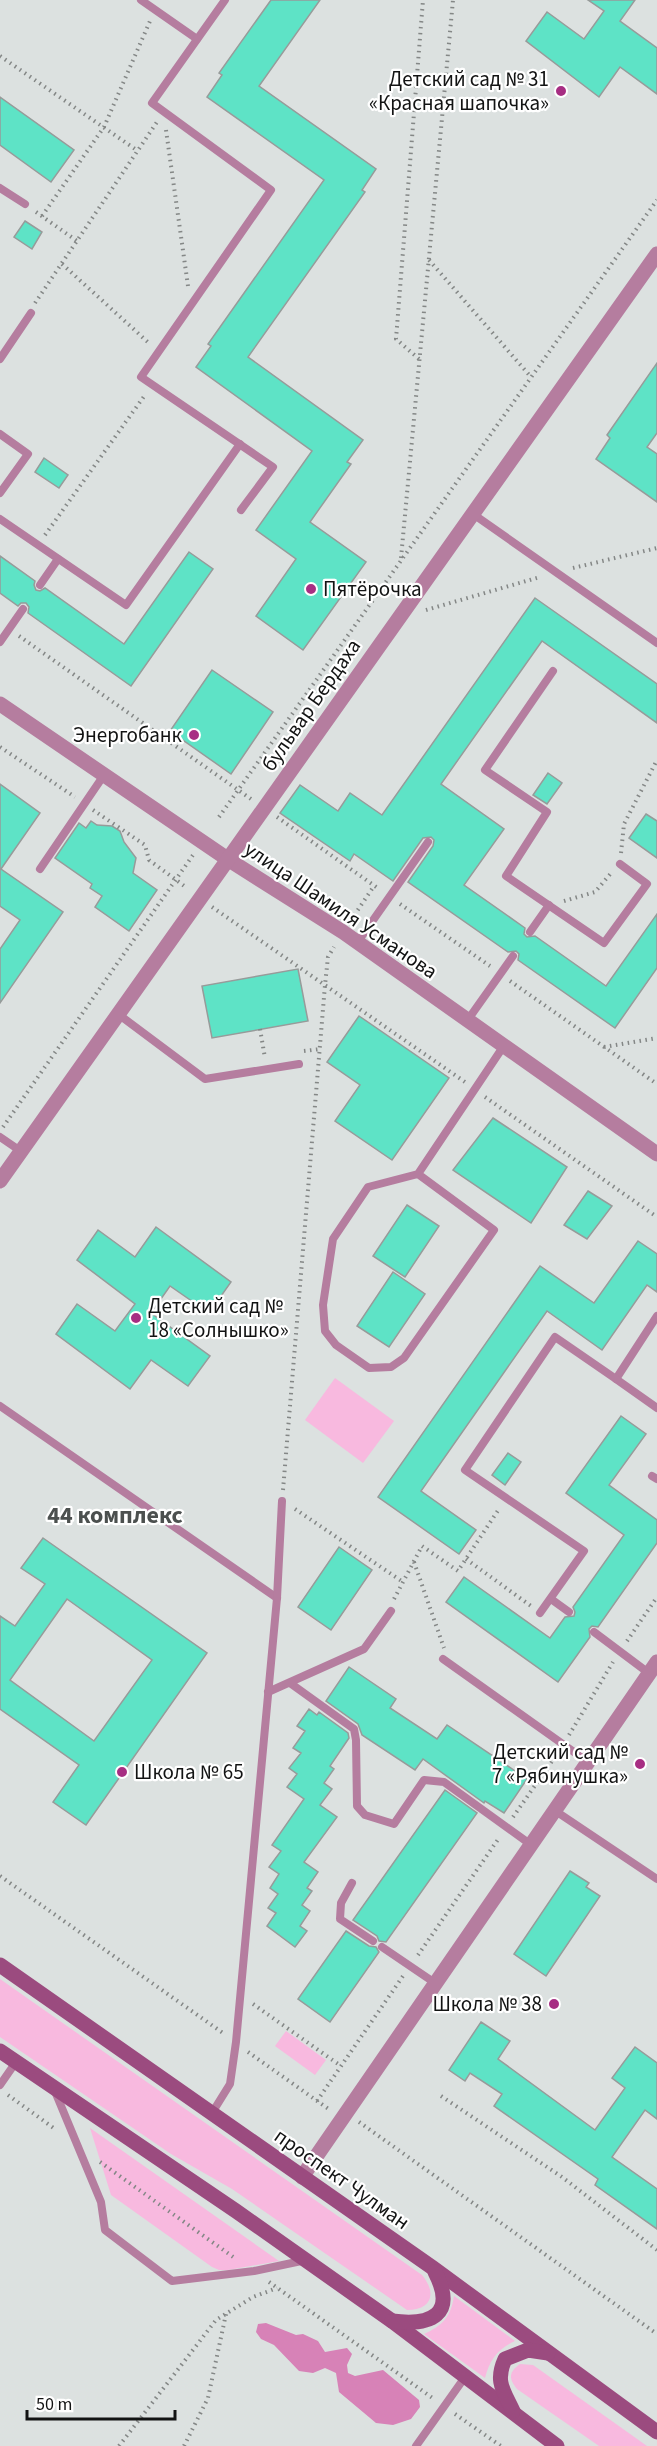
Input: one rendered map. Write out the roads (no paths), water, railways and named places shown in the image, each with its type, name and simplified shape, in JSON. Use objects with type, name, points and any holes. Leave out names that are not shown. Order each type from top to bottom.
[{"type":"main road","name":"проспект Чулман","points":[[0,1965],[433,2268],[657,2432]]},
{"type":"main road","points":[[0,2051],[392,2320],[557,2446]]},
{"type":"main road","points":[[392,2320],[414,2323],[426,2321],[436,2315],[443,2302],[444,2289],[433,2268]]},
{"type":"main road","points":[[514,2414],[502,2386],[499,2372],[505,2359],[528,2350],[551,2354]]},
{"type":"street","name":"бульвар Бердаха","points":[[0,1181],[657,254]]},
{"type":"street","name":"улица Шамиля Усманова","points":[[0,704],[229,860],[343,932],[467,1022],[657,1154]]},
{"type":"street","points":[[302,2177],[653,1668]]},
{"type":"lane","points":[[141,0],[197,39]]},
{"type":"lane","points":[[225,0],[152,103],[271,190],[141,377],[273,467],[241,510]]},
{"type":"lane","points":[[0,188],[25,204]]},
{"type":"lane","points":[[0,359],[32,313]]},
{"type":"lane","points":[[0,434],[27,454],[0,493]]},
{"type":"lane","points":[[0,519],[126,605],[240,444]]},
{"type":"lane","points":[[473,514],[657,643]]},
{"type":"lane","points":[[40,585],[58,559]]},
{"type":"lane","points":[[0,642],[23,609]]},
{"type":"lane","points":[[553,671],[485,770],[547,812],[506,876],[604,943],[647,884],[620,864]]},
{"type":"lane","points":[[40,869],[104,774]]},
{"type":"lane","points":[[357,943],[428,842]]},
{"type":"lane","points":[[530,932],[549,905]]},
{"type":"lane","points":[[467,1022],[513,956]]},
{"type":"lane","points":[[118,1014],[205,1079],[299,1064]]},
{"type":"lane","points":[[418,1174],[494,1230],[404,1358],[390,1367],[369,1368],[336,1345],[326,1331],[323,1305],[333,1239],[368,1187],[418,1174],[503,1047]]},
{"type":"lane","points":[[0,1137],[22,1152]]},
{"type":"lane","points":[[615,1379],[657,1316]]},
{"type":"lane","points":[[540,1613],[584,1551],[465,1470],[555,1337],[657,1408]]},
{"type":"lane","points":[[0,1406],[277,1598]]},
{"type":"lane","points":[[212,2113],[230,2084],[277,1598],[282,1501]]},
{"type":"lane","points":[[551,1599],[569,1612]]},
{"type":"lane","points":[[268,1692],[364,1649],[391,1611]]},
{"type":"lane","points":[[594,1632],[619,1652],[653,1668]]},
{"type":"lane","points":[[443,1659],[588,1762]]},
{"type":"lane","points":[[290,1683],[354,1729],[357,1806],[365,1815],[394,1824],[424,1780],[444,1782],[530,1844]]},
{"type":"lane","points":[[554,1810],[657,1880]]},
{"type":"lane","points":[[352,1883],[341,1904],[340,1919],[373,1941]]},
{"type":"lane","points":[[382,1947],[435,1983]]},
{"type":"lane","points":[[0,2087],[16,2062]]},
{"type":"lane","points":[[52,2086],[101,2202],[105,2230],[172,2281],[254,2271],[306,2260]]},
{"type":"lane","points":[[416,2446],[465,2377]]},
{"type":"place","name":"Детский сад № 31 «Красная шапочка»","points":[[561,91]]},
{"type":"place","name":"Пятёрочка","points":[[311,589]]},
{"type":"place","name":"Энергобанк","points":[[194,735]]},
{"type":"place","name":"Детский сад № 18 «Солнышко»","points":[[136,1318]]},
{"type":"place","name":"Детский сад № 7 «Рябинушка»","points":[[640,1764]]},
{"type":"place","name":"Школа № 65","points":[[122,1772]]},
{"type":"place","name":"Школа № 38","points":[[554,2004]]},
{"type":"district","name":"44 комплекс","points":[[115,1515]]}]
